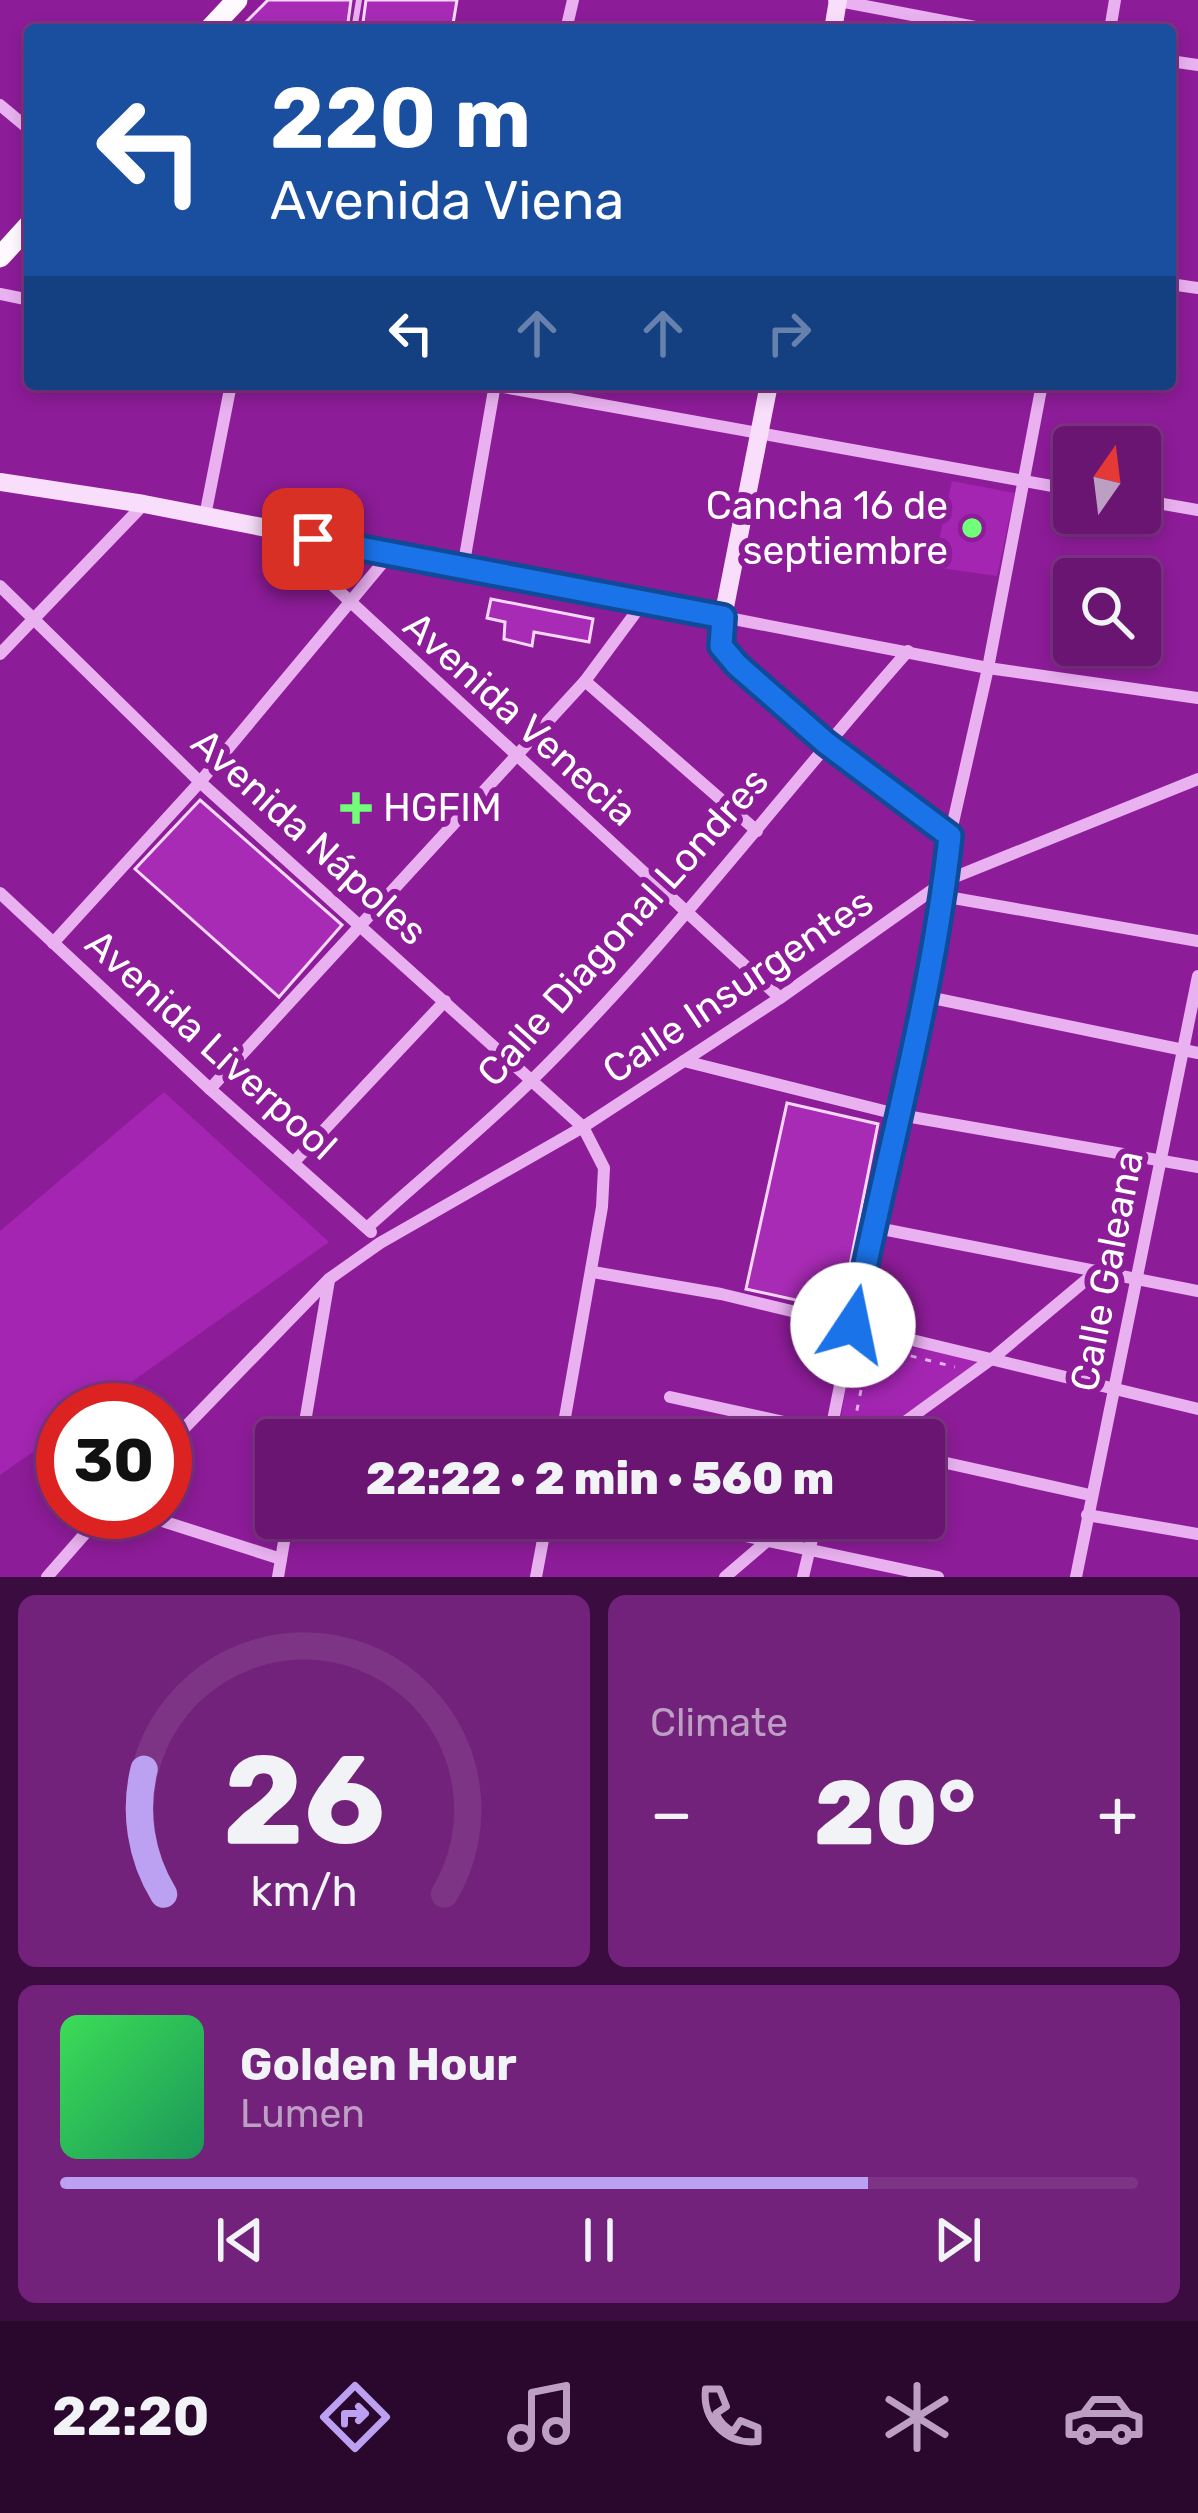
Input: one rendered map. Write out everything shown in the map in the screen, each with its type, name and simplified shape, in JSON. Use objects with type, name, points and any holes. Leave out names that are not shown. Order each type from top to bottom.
[{"type":"main road","points":[[215,24],[237,0]]},
{"type":"main road","points":[[0,257],[24,231]]},
{"type":"street","points":[[836,0],[960,24]]},
{"type":"street","points":[[0,105],[24,125]]},
{"type":"street","points":[[205,516],[230,390]]},
{"type":"street","points":[[463,568],[491,390]]},
{"type":"street","points":[[523,390],[1053,487]]},
{"type":"street","points":[[768,390],[720,634],[727,655],[826,743],[950,836]]},
{"type":"street","points":[[833,1419],[872,1227],[901,1115],[950,836],[988,668],[1041,390]]},
{"type":"street","points":[[0,482],[144,504],[988,668],[1198,698]]},
{"type":"street","points":[[0,654],[144,504]]},
{"type":"street","points":[[1161,504],[1198,510]]},
{"type":"street","name":"Avenida Venecia","points":[[274,532],[780,998]]},
{"type":"street","points":[[53,943],[200,782],[390,554]]},
{"type":"street","name":"Avenida Nápoles","points":[[0,586],[200,782],[583,1127]]},
{"type":"street","points":[[211,1089],[586,681],[642,604]]},
{"type":"street","name":"Calle Diagonal Londres","points":[[368,1227],[532,1080],[686,914],[908,651]]},
{"type":"street","points":[[586,681],[757,830]]},
{"type":"street","name":"Calle Insurgentes","points":[[329,1279],[380,1243],[583,1127],[780,998],[945,881],[1198,779]]},
{"type":"street","name":"Avenida Liverpool","points":[[0,893],[368,1227],[380,1243]]},
{"type":"street","points":[[942,896],[1198,941]]},
{"type":"street","name":"Calle Galeana","points":[[1076,1577],[1198,976]]},
{"type":"street","points":[[923,996],[1198,1053]]},
{"type":"street","points":[[294,1162],[445,1000]]},
{"type":"street","points":[[684,1061],[901,1115],[1198,1167]]},
{"type":"street","points":[[565,1419],[592,1272],[604,1168],[583,1127]]},
{"type":"street","points":[[872,1227],[1198,1291]]},
{"type":"street","points":[[909,1419],[994,1358],[1097,1271]]},
{"type":"street","points":[[592,1272],[721,1294],[1198,1409]]},
{"type":"street","points":[[306,1419],[329,1279]]},
{"type":"street","points":[[192,1420],[329,1279]]},
{"type":"street","points":[[670,1397],[760,1419]]},
{"type":"street","points":[[945,1462],[1090,1495]]},
{"type":"street","points":[[1088,1515],[1198,1534]]},
{"type":"street","points":[[192,1531],[281,1559]]},
{"type":"street","points":[[46,1577],[80,1539]]},
{"type":"street","points":[[278,1577],[285,1539]]},
{"type":"street","points":[[536,1577],[543,1539]]},
{"type":"street","points":[[758,1539],[938,1577]]},
{"type":"street","points":[[803,1577],[811,1539]]},
{"type":"street","points":[[725,1577],[767,1541]]},
{"type":"path","points":[[855,1419],[869,1348],[969,1370]]},
{"type":"shaded area","name":"Cancha 16 de septiembre","points":[[952,481],[1015,493],[997,576],[933,567]]},
{"type":"shaded area","points":[[164,1092],[329,1242],[130,1383],[36,1383],[36,1450],[0,1475],[0,1231]]},
{"type":"shaded area","points":[[855,1335],[994,1364],[915,1419],[841,1419]]},
{"type":"shaded area","points":[[764,1539],[804,1539],[801,1549]]},
{"type":"building","points":[[268,0],[351,0],[348,24],[244,24]]},
{"type":"building","points":[[366,0],[457,0],[453,24],[363,24]]},
{"type":"building","points":[[491,599],[593,619],[589,642],[534,632],[532,646],[504,639],[505,622],[487,618]]},
{"type":"building","points":[[200,800],[342,925],[279,997],[135,869]]},
{"type":"building","points":[[787,1103],[878,1124],[841,1310],[746,1289]]},
{"type":"place","name":"Cancha 16 de septiembre","points":[[972,528]]},
{"type":"place","name":"HGFIM","points":[[356,808]]},
{"type":"route","points":[[313,539],[723,617],[721,646],[737,665],[826,743],[950,836],[901,1115],[853,1325]]}]
